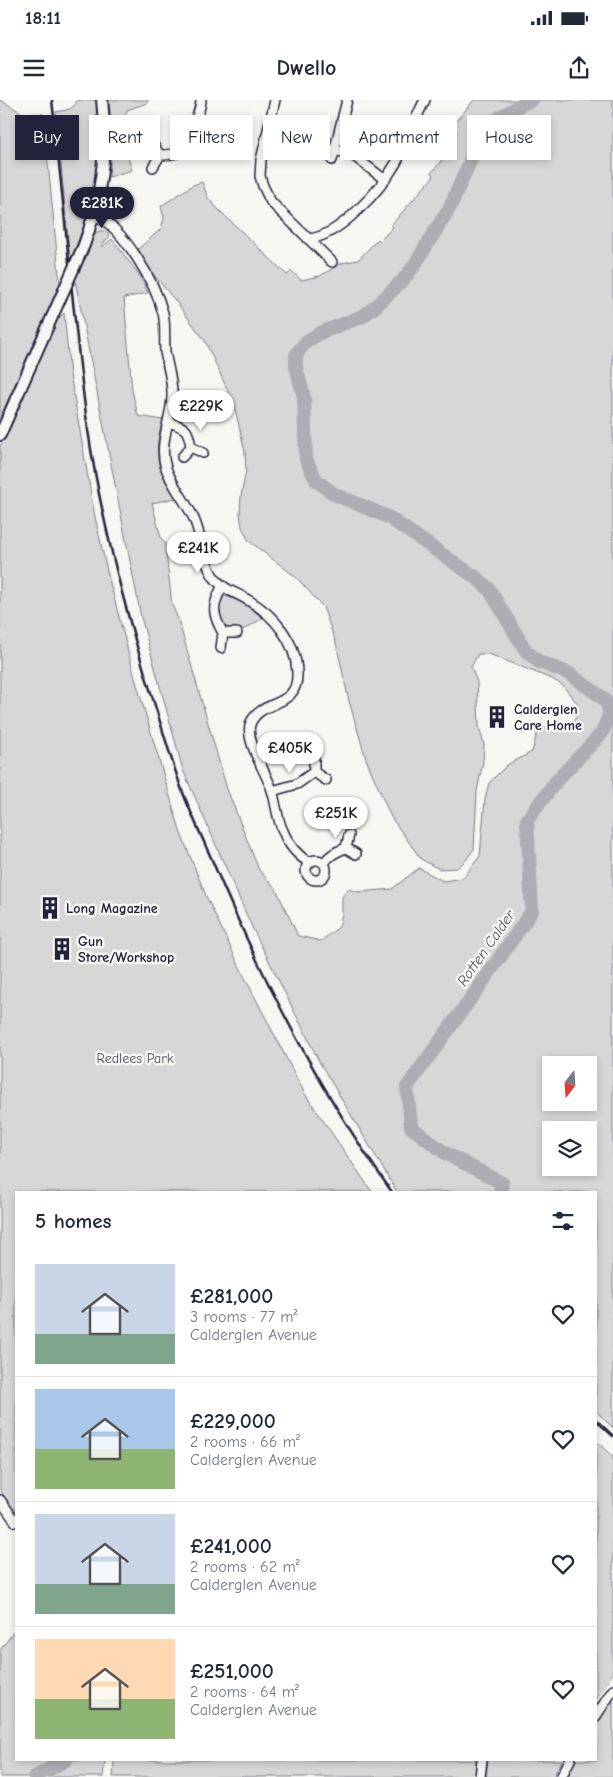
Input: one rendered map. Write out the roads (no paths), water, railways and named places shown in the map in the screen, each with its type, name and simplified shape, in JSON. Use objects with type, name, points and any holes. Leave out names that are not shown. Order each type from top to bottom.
[{"type":"main road","points":[[0,434],[84,245],[94,216],[101,184],[104,156],[102,100]]},
{"type":"street","points":[[160,155],[172,154],[182,146],[199,110],[201,100]]},
{"type":"street","points":[[275,100],[262,155],[260,176],[263,186],[271,202],[332,262]]},
{"type":"street","points":[[332,160],[347,100]]},
{"type":"street","points":[[308,239],[323,236],[335,229],[371,196],[395,164],[425,100]]},
{"type":"street","points":[[335,149],[355,157],[384,179]]},
{"type":"street","points":[[153,167],[157,160]]},
{"type":"street","points":[[94,216],[109,224],[126,243],[146,272],[163,314],[165,352],[172,394],[169,422],[164,443],[164,458],[167,470],[195,521],[207,565],[222,587],[260,607],[274,619],[285,635],[296,660],[297,684],[291,694],[281,702],[256,715],[250,723],[250,733],[255,751],[272,791],[282,830],[298,854],[310,862]]},
{"type":"street","points":[[169,422],[183,426],[188,432],[191,447]]},
{"type":"street","points":[[191,447],[203,453]]},
{"type":"street","points":[[182,457],[191,447]]},
{"type":"street","points":[[221,648],[223,633],[213,611],[215,600],[222,587]]},
{"type":"street","points":[[223,633],[237,633]]},
{"type":"street","points":[[314,758],[314,772]]},
{"type":"street","points":[[272,791],[297,784],[314,772]]},
{"type":"street","points":[[314,772],[326,780]]},
{"type":"street","points":[[346,848],[349,835]]},
{"type":"street","points":[[324,863],[328,857],[346,848]]},
{"type":"street","points":[[346,848],[356,854]]},
{"type":"street","points":[[316,860],[324,863],[326,873],[322,878],[316,880],[308,874],[307,868],[310,862],[316,860]]},
{"type":"street","points":[[0,1500],[15,1521]]},
{"type":"street","points":[[597,1714],[613,1690]]},
{"type":"street","points":[[480,1777],[482,1761]]},
{"type":"street","points":[[561,1777],[569,1761]]},
{"type":"waterway","points":[[500,1191],[502,1183],[445,1153],[411,1127],[407,1087],[532,911],[527,820],[557,780],[602,733],[610,712],[603,698],[568,673],[539,662],[526,651],[489,589],[478,579],[388,517],[334,494],[316,480],[306,459],[304,397],[296,367],[296,356],[307,341],[320,333],[363,316],[403,280],[414,266],[450,207],[481,136],[488,125],[532,100]]},
{"type":"waterway","name":"Rotten Calder","points":[[35,1777],[64,1761]]},
{"type":"railway","points":[[52,100],[78,348],[93,464],[123,598],[170,755],[193,817],[250,947],[271,989],[315,1073],[391,1191]]},
{"type":"railway","points":[[597,1421],[613,1436]]},
{"type":"place","name":"Calderglen Care Home","points":[[497,717]]},
{"type":"place","name":"Long Magazine","points":[[50,908]]},
{"type":"place","name":"Gun Store/Workshop","points":[[62,949]]},
{"type":"park label","name":"Redlees Park","points":[[135,1058]]}]
